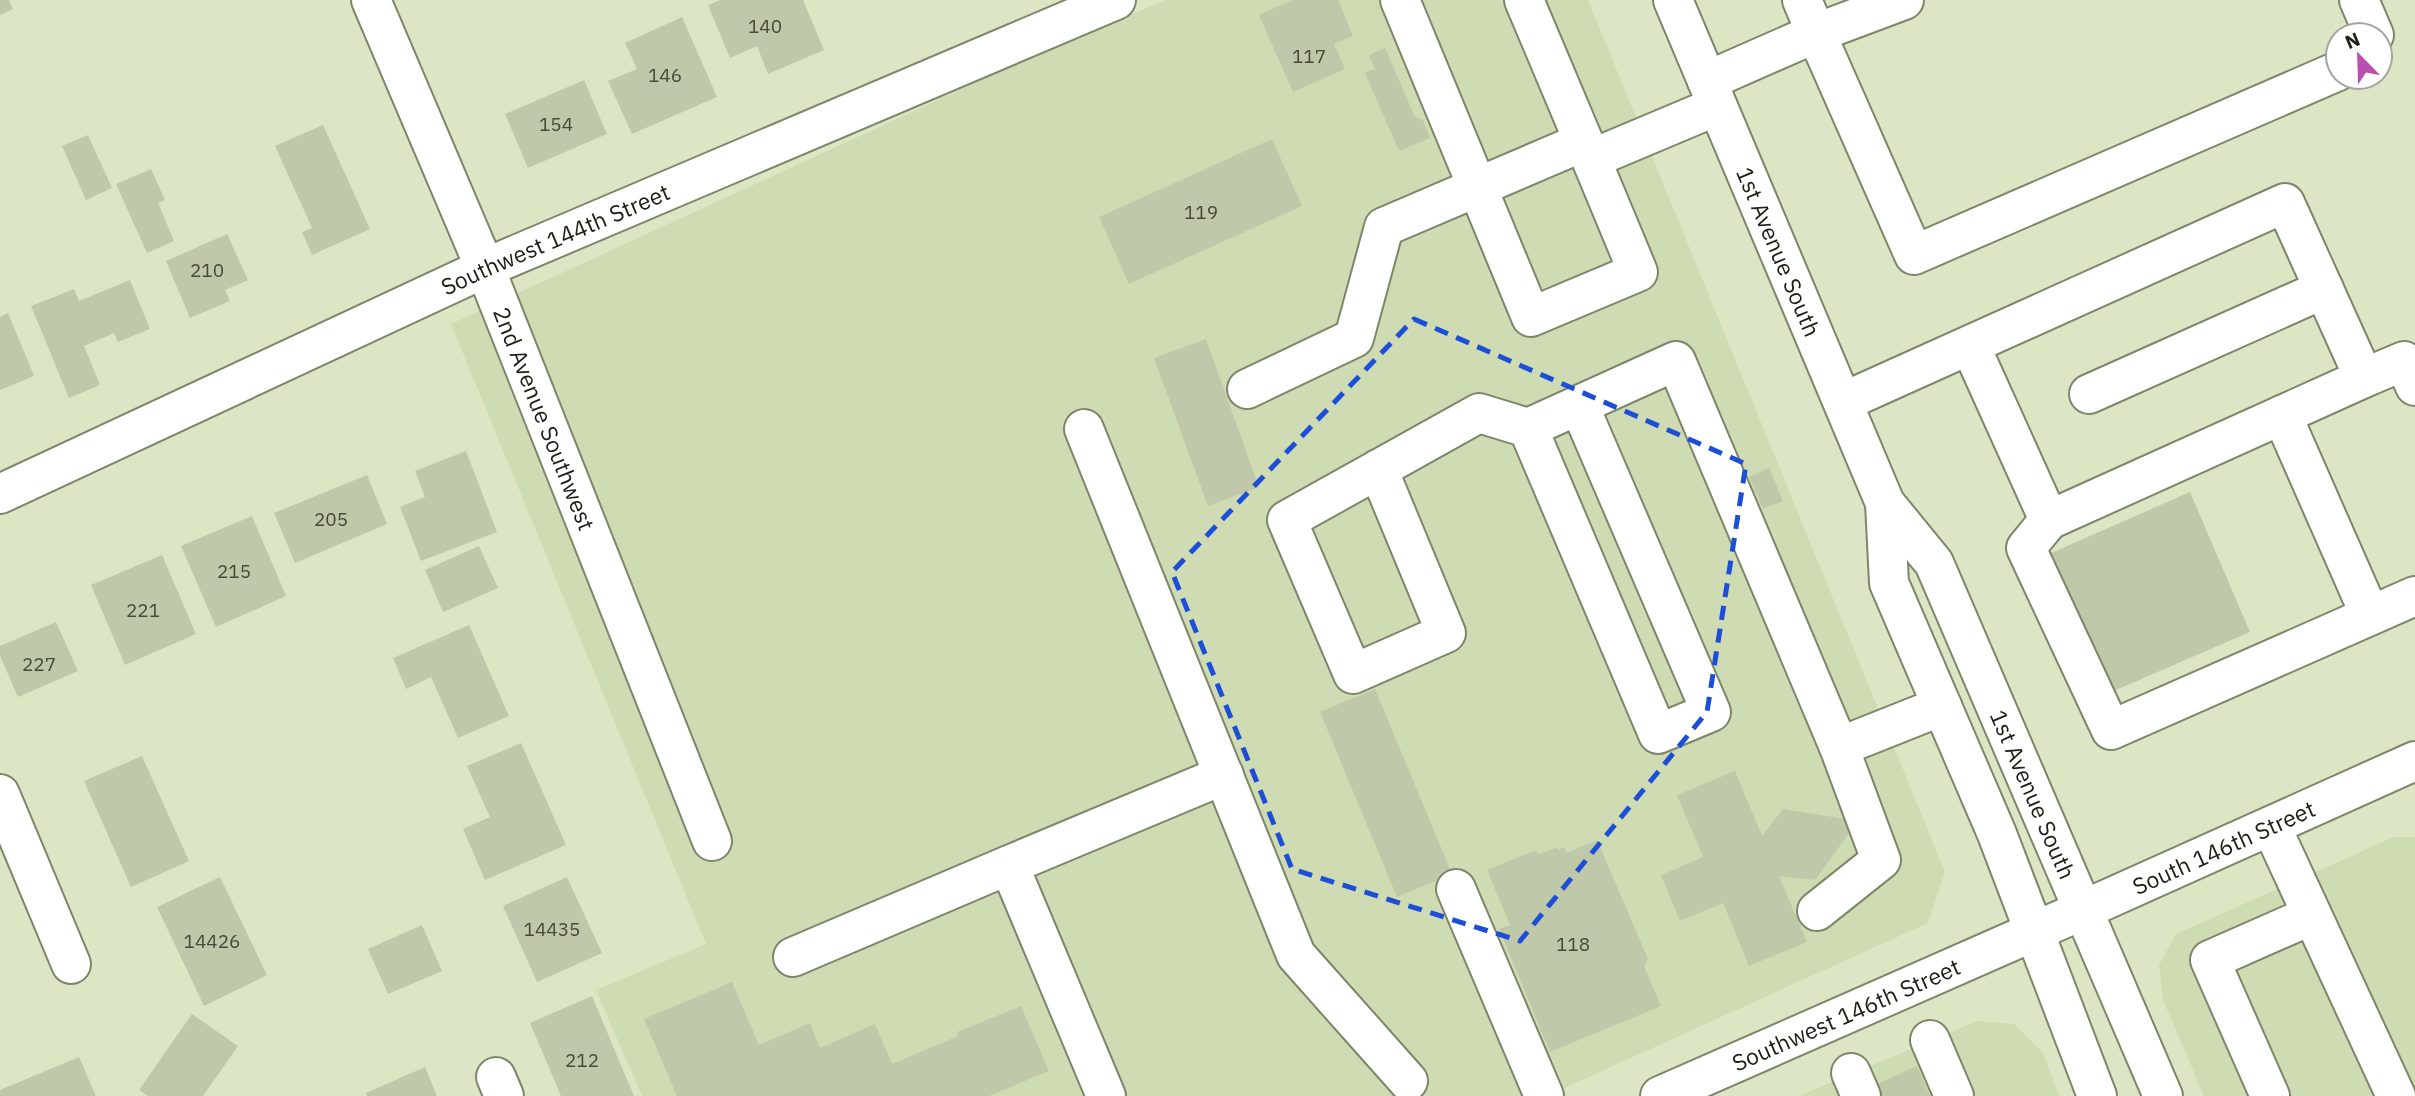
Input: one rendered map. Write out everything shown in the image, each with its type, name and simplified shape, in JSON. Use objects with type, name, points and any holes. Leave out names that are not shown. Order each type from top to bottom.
[{"type":"street","name":"2nd Avenue Southwest","points":[[371,0],[485,268],[712,841]]},
{"type":"street","name":"Southwest 144th Street","points":[[0,494],[485,268],[1116,0]]},
{"type":"street","points":[[1400,0],[1531,317],[1638,272],[1524,0]]},
{"type":"street","name":"1st Avenue South","points":[[1673,0],[1885,503],[1934,563],[2163,1096]]},
{"type":"street","points":[[1247,389],[1354,338],[1384,228],[1477,187],[1587,150],[1712,93],[1809,16],[1904,0]]},
{"type":"street","points":[[2359,0],[2368,21]]},
{"type":"street","points":[[1809,16],[1914,255],[2324,77]]},
{"type":"street","points":[[1843,402],[2285,203],[2364,378]]},
{"type":"street","points":[[2089,394],[2324,289]]},
{"type":"street","points":[[1970,345],[2049,520]]},
{"type":"street","points":[[1378,469],[1446,633],[1353,674],[1287,520],[1479,412],[1528,428],[1676,361],[1839,747],[1881,860],[1817,911]]},
{"type":"street","points":[[2415,386],[2404,361],[2049,520],[2026,548],[2111,730],[2415,596]]},
{"type":"street","points":[[1528,428],[1658,734],[1711,712],[1579,405]]},
{"type":"street","points":[[2282,415],[2370,615]]},
{"type":"street","points":[[1084,429],[1296,956],[1408,1081]]},
{"type":"street","name":"1st Avenue South","points":[[1885,503],[1889,583],[1997,834],[2091,1094]]},
{"type":"street","points":[[1839,747],[1942,706]]},
{"type":"street","name":"South 146th Street","points":[[2033,932],[2415,761]]},
{"type":"street","points":[[793,957],[1224,775]]},
{"type":"street","points":[[0,794],[71,964]]},
{"type":"street","points":[[2271,826],[2396,1096]]},
{"type":"street","points":[[1009,865],[1106,1096]]},
{"type":"street","points":[[1456,889],[1544,1096]]},
{"type":"street","points":[[2270,1096],[2210,960],[2312,915]]},
{"type":"street","name":"Southwest 146th Street","points":[[1660,1096],[1736,1081],[2033,932]]},
{"type":"street","points":[[1930,1040],[1954,1096]]},
{"type":"highlighted area","points":[[1414,319],[1746,464],[1707,712],[1520,941],[1292,869],[1172,572]]},
{"type":"shaded area","points":[[1166,0],[1588,0],[1945,872],[1928,923],[1547,1096],[642,1096],[596,990],[706,944],[451,324],[1016,64]]},
{"type":"shaded area","points":[[2394,837],[2415,837],[2415,1096],[2204,1096],[2163,1000],[2159,965],[2176,934]]},
{"type":"shaded area","points":[[1977,1021],[2014,1024],[2043,1053],[2059,1096],[1799,1096]]},
{"type":"building","points":[[0,0],[9,0],[13,9],[0,15]]},
{"type":"building","points":[[720,0],[803,0],[824,50],[768,74],[757,46],[730,58],[708,5]]},
{"type":"building","points":[[1292,0],[1338,0],[1353,36],[1334,44],[1345,69],[1293,92],[1259,15]]},
{"type":"building","points":[[682,17],[717,97],[632,134],[608,81],[637,69],[625,43]]},
{"type":"building","points":[[1385,48],[1415,117],[1423,120],[1430,138],[1399,151],[1365,73],[1375,69],[1369,55]]},
{"type":"building","points":[[584,80],[607,134],[528,168],[505,114]]},
{"type":"building","points":[[323,125],[370,229],[312,255],[302,232],[312,228],[275,146]]},
{"type":"building","points":[[88,135],[112,188],[86,200],[62,146]]},
{"type":"building","points":[[1272,139],[1302,206],[1129,284],[1099,217]]},
{"type":"building","points":[[151,169],[165,200],[158,203],[174,241],[147,253],[116,184]]},
{"type":"building","points":[[227,234],[248,280],[225,290],[230,301],[190,318],[166,261]]},
{"type":"building","points":[[130,280],[150,329],[118,342],[114,333],[84,346],[100,385],[69,398],[31,306],[74,289],[79,301]]},
{"type":"building","points":[[8,313],[34,376],[0,390],[0,317]]},
{"type":"building","points":[[1206,339],[1259,487],[1208,506],[1154,358]]},
{"type":"building","points":[[466,451],[497,532],[421,561],[400,507],[425,497],[415,471]]},
{"type":"building","points":[[1769,468],[1783,501],[1763,509],[1749,477]]},
{"type":"building","points":[[367,475],[387,524],[295,563],[274,513]]},
{"type":"building","points":[[2190,492],[2250,632],[2109,693],[2049,554]]},
{"type":"building","points":[[252,516],[286,596],[216,627],[181,546]]},
{"type":"building","points":[[479,546],[498,588],[443,612],[425,570]]},
{"type":"building","points":[[162,555],[196,634],[125,665],[91,585]]},
{"type":"building","points":[[56,622],[78,671],[18,697],[0,656],[0,646]]},
{"type":"building","points":[[469,625],[509,716],[458,738],[431,677],[406,689],[393,658]]},
{"type":"building","points":[[1375,689],[1452,874],[1397,897],[1320,712]]},
{"type":"building","points":[[521,743],[566,845],[485,880],[463,829],[490,817],[467,766]]},
{"type":"building","points":[[142,756],[189,861],[131,887],[84,781]]},
{"type":"building","points":[[1735,771],[1762,836],[1783,809],[1858,821],[1815,880],[1779,876],[1807,942],[1749,966],[1723,903],[1680,921],[1661,875],[1703,857],[1677,795]]},
{"type":"building","points":[[1597,840],[1648,959],[1644,966],[1661,1006],[1550,1052],[1499,929],[1510,925],[1487,870],[1536,850],[1538,855],[1564,847],[1567,853]]},
{"type":"building","points":[[220,877],[267,975],[204,1006],[157,907]]},
{"type":"building","points":[[567,877],[602,953],[537,982],[503,906]]},
{"type":"building","points":[[422,925],[442,971],[388,994],[368,949]]},
{"type":"building","points":[[732,982],[759,1045],[810,1023],[820,1048],[875,1024],[892,1064],[958,1036],[957,1032],[1021,1006],[1049,1071],[989,1096],[677,1096],[644,1019]]},
{"type":"building","points":[[592,996],[634,1096],[561,1096],[530,1023]]},
{"type":"building","points":[[192,1014],[238,1046],[203,1096],[148,1096],[139,1090]]},
{"type":"building","points":[[79,1057],[96,1096],[0,1096],[0,1090]]},
{"type":"building","points":[[1917,1066],[1930,1096],[1880,1096],[1875,1085]]},
{"type":"building","points":[[425,1067],[437,1096],[367,1096],[366,1093]]}]
